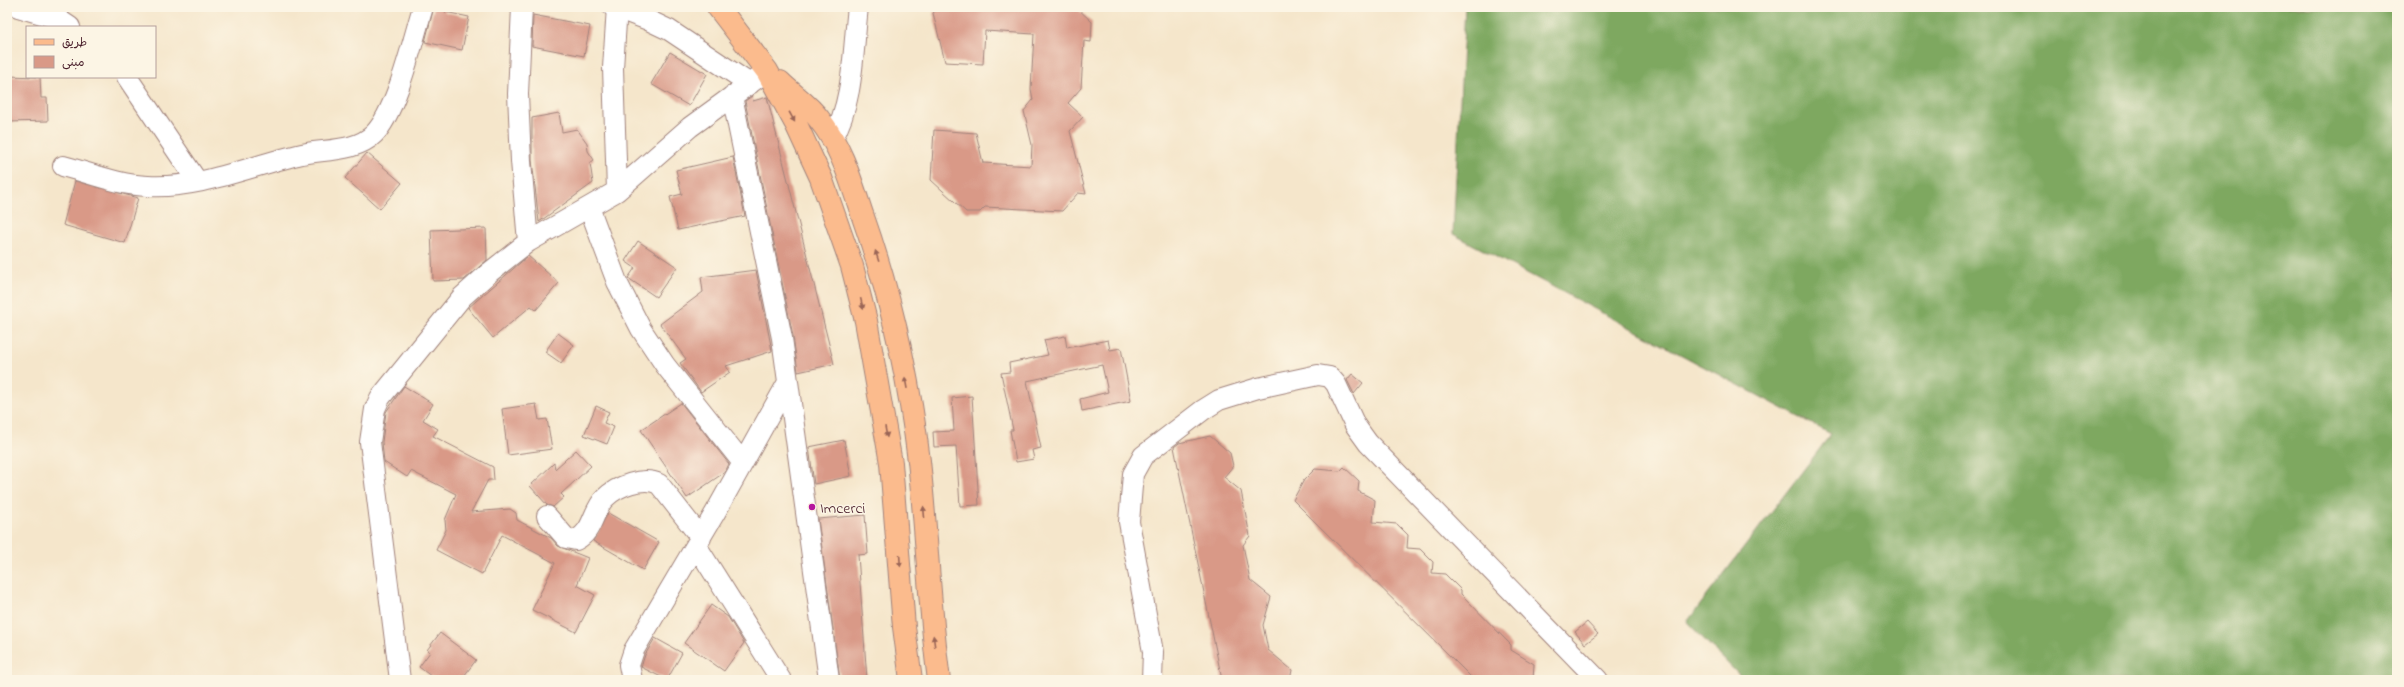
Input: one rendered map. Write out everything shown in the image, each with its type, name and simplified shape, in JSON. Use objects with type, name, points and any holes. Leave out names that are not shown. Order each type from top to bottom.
[{"type":"main road","points":[[718,7],[758,77],[800,131],[821,178],[852,266],[866,321],[891,463],[904,627],[911,680]]},
{"type":"main road","points":[[758,77],[819,118],[832,139],[847,170],[879,260],[893,316],[919,460],[931,624],[939,680]]},
{"type":"street","points":[[18,7],[58,19],[68,26]]},
{"type":"street","points":[[63,166],[126,183],[147,186],[168,186],[197,181],[303,154],[338,150],[358,143],[374,134],[396,94],[423,7]]},
{"type":"street","points":[[522,7],[518,94],[521,161],[528,242]]},
{"type":"street","points":[[832,139],[841,123],[846,105],[858,7]]},
{"type":"street","points":[[400,680],[370,442],[375,409],[380,398],[462,297],[490,272],[528,242],[616,191],[690,127],[758,77],[669,30],[616,8],[613,68],[616,191]]},
{"type":"street","points":[[128,78],[197,181]]},
{"type":"street","points":[[732,96],[773,293],[788,382],[829,680]]},
{"type":"street","points":[[589,207],[618,282],[640,329],[665,365],[743,463]]},
{"type":"street","points":[[1152,680],[1153,652],[1135,563],[1129,522],[1131,486],[1138,463],[1154,446],[1219,400],[1258,388],[1318,375],[1330,377],[1336,384],[1355,425],[1368,443],[1598,680]]},
{"type":"street","points":[[632,680],[629,665],[634,650],[699,542],[788,382]]},
{"type":"street","points":[[547,516],[566,538],[576,540],[589,530],[605,498],[632,483],[650,480],[659,484],[699,542],[781,680]]},
{"type":"green space","points":[[1465,7],[2397,7],[2397,680],[1744,680],[1687,622],[1831,434],[1453,234]]},
{"type":"building","points":[[434,7],[446,7],[445,12],[469,17],[462,50],[425,42]]},
{"type":"building","points":[[939,7],[1076,7],[1092,22],[1091,42],[1084,41],[1081,88],[1068,103],[1083,117],[1070,131],[1086,194],[1078,193],[1062,211],[985,207],[980,212],[966,212],[931,180],[934,130],[976,133],[983,163],[1031,166],[1032,145],[1024,111],[1033,100],[1031,89],[1034,34],[985,31],[983,64],[945,62],[933,13]]},
{"type":"building","points":[[533,15],[590,26],[584,56],[532,46]]},
{"type":"building","points":[[670,52],[707,74],[689,106],[651,84]]},
{"type":"building","points":[[7,76],[40,78],[41,98],[47,98],[48,121],[7,122]]},
{"type":"building","points":[[752,96],[753,101],[767,97],[834,364],[798,372],[793,336],[745,101]]},
{"type":"building","points":[[559,113],[562,132],[577,129],[587,143],[588,151],[594,160],[590,163],[593,183],[539,222],[532,160],[532,118]]},
{"type":"building","points":[[367,153],[402,183],[380,209],[345,178]]},
{"type":"building","points":[[733,157],[745,216],[678,230],[670,197],[682,194],[676,170]]},
{"type":"building","points":[[75,181],[138,198],[125,243],[63,225]]},
{"type":"building","points":[[486,228],[487,260],[464,280],[433,281],[431,230]]},
{"type":"building","points":[[638,241],[677,267],[656,297],[628,278],[635,268],[625,261]]},
{"type":"building","points":[[528,256],[559,283],[536,310],[531,306],[493,338],[468,308]]},
{"type":"building","points":[[756,270],[772,351],[726,366],[730,372],[701,392],[680,363],[686,359],[660,324],[703,292],[701,277]]},
{"type":"building","points":[[558,333],[574,345],[561,363],[545,352]]},
{"type":"building","points":[[1065,336],[1067,348],[1108,340],[1110,350],[1121,348],[1131,401],[1082,411],[1080,399],[1108,392],[1102,365],[1027,381],[1041,448],[1032,450],[1034,459],[1016,462],[1010,430],[1013,430],[1001,373],[1010,372],[1009,363],[1048,355],[1044,340]]},
{"type":"building","points":[[1352,374],[1363,383],[1354,394],[1347,380]]},
{"type":"building","points":[[404,386],[433,404],[423,420],[438,429],[433,436],[493,467],[494,480],[488,480],[471,512],[510,509],[516,513],[517,520],[551,538],[558,546],[588,558],[577,585],[595,595],[576,632],[532,610],[555,563],[502,535],[482,574],[436,550],[446,530],[445,520],[456,494],[411,471],[407,477],[384,462],[382,442],[386,412]]},
{"type":"building","points":[[972,396],[979,505],[960,506],[956,446],[934,447],[933,432],[954,431],[952,398]]},
{"type":"building","points":[[681,403],[729,464],[725,472],[687,498],[641,430]]},
{"type":"building","points":[[536,404],[539,420],[547,419],[552,449],[508,455],[502,409]]},
{"type":"building","points":[[596,406],[609,412],[604,423],[614,427],[607,444],[584,435]]},
{"type":"building","points":[[1210,436],[1230,453],[1233,466],[1224,477],[1241,491],[1250,536],[1243,545],[1250,580],[1271,597],[1263,625],[1268,650],[1292,670],[1290,680],[1222,680],[1174,447],[1179,443]]},
{"type":"building","points":[[844,440],[851,476],[814,484],[809,447]]},
{"type":"building","points":[[576,450],[591,466],[561,494],[564,497],[553,507],[547,505],[530,486],[554,463],[555,469]]},
{"type":"building","points":[[1344,467],[1359,481],[1358,491],[1375,500],[1373,522],[1397,524],[1408,535],[1407,548],[1420,549],[1433,562],[1432,573],[1445,574],[1461,590],[1461,594],[1511,645],[1511,650],[1534,664],[1533,680],[1474,680],[1293,500],[1304,480],[1315,469],[1340,471]]},
{"type":"building","points":[[608,513],[659,542],[643,570],[593,541]]},
{"type":"building","points":[[865,515],[868,554],[858,555],[867,680],[840,680],[818,519]]},
{"type":"building","points":[[711,605],[728,617],[744,643],[724,671],[684,643]]},
{"type":"building","points":[[1587,622],[1598,634],[1585,644],[1575,632]]},
{"type":"building","points":[[440,633],[476,660],[461,680],[436,680],[419,667],[430,652],[427,650]]},
{"type":"building","points":[[655,638],[682,653],[667,680],[641,667],[645,655]]},
{"type":"place","name":"Imcerci","points":[[812,507]]}]
